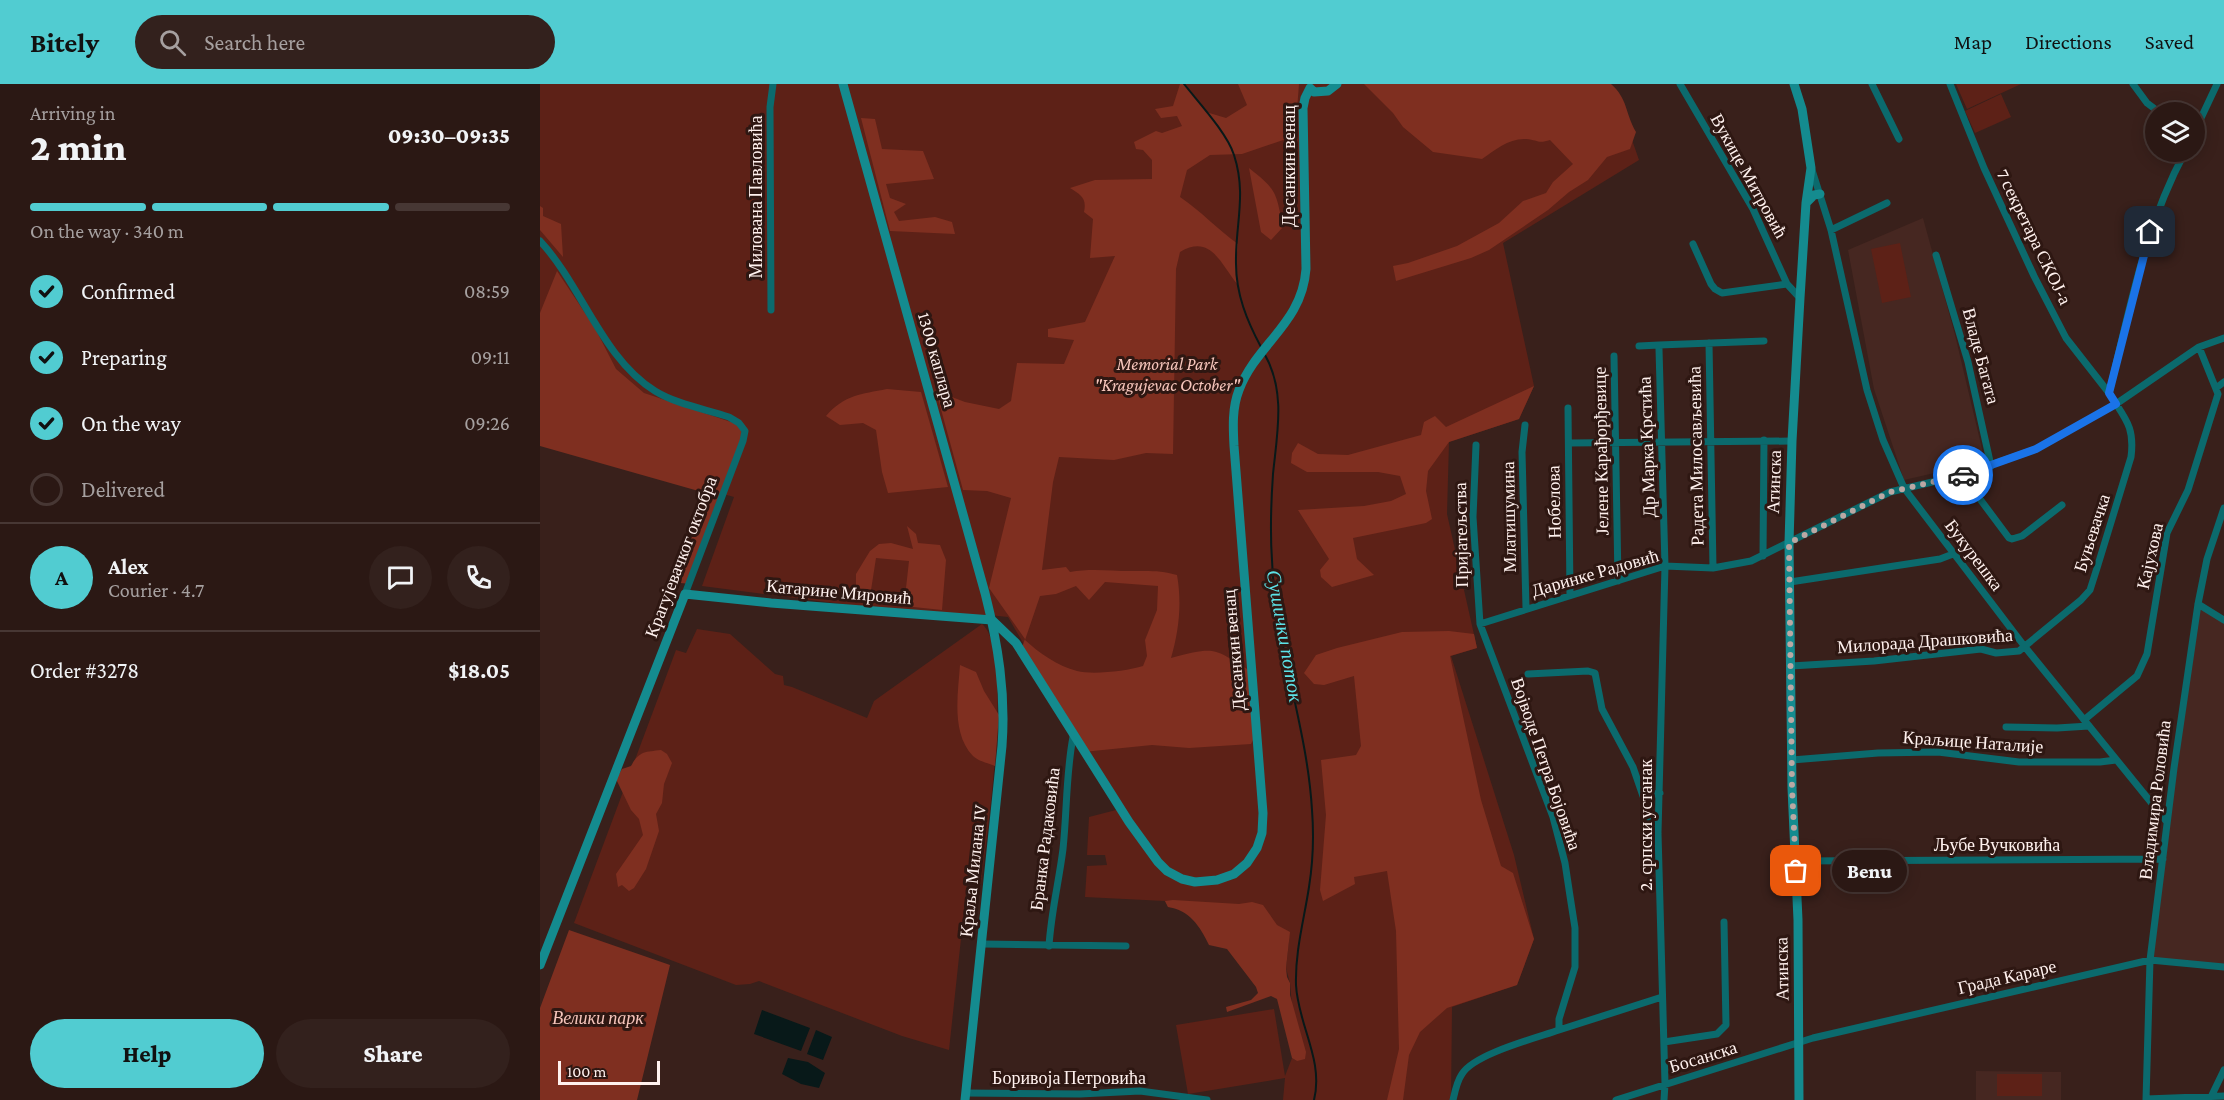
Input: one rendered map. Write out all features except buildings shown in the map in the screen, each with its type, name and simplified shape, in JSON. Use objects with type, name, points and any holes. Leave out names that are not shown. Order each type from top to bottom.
[{"type":"street","name":"Милована Павловића","points":[[771,310],[770,107],[773,84]]},
{"type":"street","name":"1300 каплара","points":[[843,84],[998,645]]},
{"type":"street","points":[[1309,86],[1314,92],[1323,92],[1336,84]]},
{"type":"street","name":"Вукице Митровић","points":[[1680,84],[1753,209],[1786,284],[1800,298]]},
{"type":"street","name":"Атинска","points":[[1794,84],[1803,110],[1811,168],[1806,204],[1800,298],[1789,543],[1800,1042],[1799,1100]]},
{"type":"street","points":[[1873,84],[1899,140]]},
{"type":"street","name":"7 секретара СКОЈ-а","points":[[1950,84],[1984,168],[2034,276],[2067,338],[2116,404]]},
{"type":"street","points":[[2133,84],[2146,102]]},
{"type":"street","points":[[2205,110],[2217,84]]},
{"type":"street","name":"Десанкин венац","points":[[992,620],[1011,637],[1021,650],[1073,737],[1146,847],[1167,871],[1182,879],[1195,882],[1217,880],[1238,871],[1255,852],[1262,833],[1263,813],[1233,425],[1234,408],[1239,389],[1259,357],[1294,310],[1304,287],[1306,265],[1303,108],[1309,86]]},
{"type":"street","points":[[2109,393],[2156,212],[2180,162]]},
{"type":"street","name":"Букурешка","points":[[1811,168],[1831,230],[1867,390],[1904,488],[2025,647],[2167,822]]},
{"type":"street","points":[[1806,204],[1814,195],[1820,194]]},
{"type":"street","points":[[1831,230],[1887,203]]},
{"type":"street","name":"Крагујевачког октобра","points":[[540,241],[631,372],[663,396],[729,417],[741,425],[746,433],[540,965]]},
{"type":"street","points":[[1693,244],[1711,284],[1722,293],[1786,284]]},
{"type":"street","name":"Владе Багата","points":[[1936,255],[1968,362],[1991,466]]},
{"type":"street","name":"Даринке Радовић","points":[[1480,624],[1665,566],[1713,568],[1740,564],[1763,556],[1876,498],[1904,488],[1962,475],[2036,449],[2116,404],[2199,347],[2224,338]]},
{"type":"street","points":[[1639,346],[1764,341]]},
{"type":"street","name":"Радета Милосављевића","points":[[1709,343],[1713,568]]},
{"type":"street","name":"Др Марка Крстића","points":[[1659,345],[1665,566]]},
{"type":"street","points":[[2199,347],[2216,388],[2224,382]]},
{"type":"street","name":"Јелене Карађорђевице","points":[[1614,356],[1618,581]]},
{"type":"street","name":"Кајухова","points":[[2086,723],[2137,676],[2147,654],[2167,533],[2188,490],[2201,453],[2218,394],[2216,388]]},
{"type":"street","name":"Буњевачка","points":[[2025,647],[2090,590],[2131,457],[2133,439],[2128,422],[2116,404]]},
{"type":"street","name":"Нобелова","points":[[1569,408],[1570,596]]},
{"type":"street","name":"Млатишумина","points":[[1525,425],[1522,452],[1526,608]]},
{"type":"street","points":[[1763,556],[1764,440]]},
{"type":"street","points":[[1569,443],[1792,441]]},
{"type":"street","name":"Пријатељства","points":[[1476,445],[1473,517],[1480,624]]},
{"type":"street","points":[[1962,475],[2012,539],[2022,536],[2062,505]]},
{"type":"street","name":"Владимира Роловића","points":[[2146,1099],[2150,960],[2167,822],[2206,559],[2224,508]]},
{"type":"street","points":[[1790,582],[1953,555]]},
{"type":"street","name":"2. српски устанак","points":[[1664,1100],[1658,833],[1665,566]]},
{"type":"street","name":"Катарине Мировић","points":[[685,594],[992,620]]},
{"type":"street","points":[[2198,604],[2224,620]]},
{"type":"street","name":"Војводе Петра Бојовића","points":[[1480,624],[1553,817],[1565,863],[1575,927],[1575,967],[1559,1019],[1558,1030]]},
{"type":"street","points":[[998,645],[1002,637],[1011,637]]},
{"type":"street","name":"Краља Милана IV","points":[[966,1096],[1003,736],[1003,689],[998,645]]},
{"type":"street","name":"Милорада Драшковића","points":[[1791,666],[1874,661],[1981,648],[1990,652],[2003,653],[2019,651],[2025,647]]},
{"type":"street","points":[[1528,674],[1588,671],[1597,675],[1602,710],[1633,767],[1652,826],[1658,833]]},
{"type":"street","points":[[2006,727],[2057,728],[2086,723]]},
{"type":"street","name":"Бранка Радаковића","points":[[1049,946],[1051,918],[1062,854],[1073,737]]},
{"type":"street","name":"Краљице Наталије","points":[[1792,760],[1878,753],[1938,752],[2019,762],[2116,760]]},
{"type":"street","points":[[1643,796],[1660,793]]},
{"type":"street","name":"Љубе Вучковића","points":[[1796,861],[2163,859]]},
{"type":"street","points":[[1664,1042],[1717,1034],[1726,1025],[1724,922]]},
{"type":"street","points":[[982,944],[1126,946]]},
{"type":"street","name":"Града Караре","points":[[1800,1042],[1866,1024],[2150,960],[2224,968]]},
{"type":"street","points":[[1453,1100],[1461,1074],[1471,1064],[1487,1055],[1662,997]]},
{"type":"street","name":"Босанска","points":[[1616,1100],[1800,1042]]},
{"type":"street","points":[[2211,1097],[2224,1070]]},
{"type":"street","name":"Боривоја Петровића","points":[[966,1096],[1140,1091],[1207,1100]]},
{"type":"street","points":[[2146,1099],[2224,1096]]},
{"type":"shaded area","points":[[1923,218],[1955,335],[1982,457],[1978,463],[1904,480],[1874,389],[1848,250]]},
{"type":"shaded area","points":[[2198,604],[2224,620],[2224,967],[2150,960]]},
{"type":"shaded area","points":[[762,1010],[810,1028],[801,1051],[754,1034]]},
{"type":"shaded area","points":[[816,1030],[832,1037],[823,1060],[807,1054]]},
{"type":"shaded area","points":[[788,1058],[808,1062],[825,1073],[819,1088],[801,1084],[782,1074]]},
{"type":"shaded area","points":[[1976,1071],[2061,1072],[2061,1100],[1976,1100]]},
{"type":"green space","name":"Memorial Park \"Kragujevac October\"","points":[[540,84],[1534,84],[1623,114],[1639,160],[1503,243],[1534,386],[1519,419],[1449,442],[1447,514],[1477,648],[1451,656],[1514,855],[1534,939],[1517,985],[1452,1007],[1451,1100],[1283,1100],[1285,1078],[1188,1094],[1176,1025],[1274,1009],[1285,1076],[1292,1058],[1297,1061],[1290,983],[1286,968],[1289,940],[1266,922],[1168,907],[1165,901],[1085,897],[1087,866],[1107,865],[1105,855],[1087,855],[1089,817],[1120,809],[1008,617],[989,615],[991,623],[702,586],[734,497],[540,442]]},
{"type":"green space","points":[[1180,84],[1184,84],[1206,112],[1226,118],[1247,105],[1238,84],[1299,84],[1295,136],[1242,154],[1210,155],[1187,170],[1180,197],[1238,244],[1236,264],[1238,285],[1220,260],[1207,249],[1200,246],[1191,247],[1180,252],[1176,269],[1173,454],[1146,453],[1114,460],[1059,457],[1053,482],[1042,570],[1066,567],[1070,572],[1149,571],[1177,575],[1179,617],[1171,658],[1198,652],[1214,652],[1252,672],[1253,740],[1251,744],[1189,748],[1152,745],[1083,752],[1021,650],[1025,639],[989,588],[1011,498],[987,491],[963,490],[936,391],[965,402],[999,409],[1011,401],[1017,363],[1064,364],[1074,340],[1048,337],[1048,329],[1085,322],[1115,256],[1090,258],[1093,219],[1084,212],[1085,203],[1082,197],[1070,188],[1095,180],[1152,179],[1152,160],[1143,150],[1136,149],[1134,142],[1156,131],[1162,133],[1182,126],[1177,116],[1161,118],[1155,109],[1173,106]],"holes":[[[1105,582],[1158,586],[1157,610],[1145,640],[1147,656],[1143,666],[1110,672],[1077,671],[1049,658],[1025,640],[1040,596],[1056,594],[1076,586],[1089,600]]]},
{"type":"green space","points":[[1364,84],[1611,84],[1621,95],[1636,132],[1630,149],[1607,157],[1588,180],[1489,250],[1471,258],[1396,281],[1393,266],[1457,246],[1499,223],[1523,201],[1546,193],[1553,182],[1573,164],[1550,140],[1540,142],[1526,139],[1514,140],[1482,159],[1433,152],[1403,127],[1393,113]]},
{"type":"green space","points":[[1956,84],[2021,84],[1967,109]]},
{"type":"green space","points":[[2001,94],[2011,117],[1975,133],[1965,111]]},
{"type":"green space","points":[[861,118],[875,119],[882,149],[923,151],[934,179],[886,184],[890,198],[906,204],[894,212],[899,221],[935,217],[952,222],[955,234],[890,231]]},
{"type":"green space","points":[[1249,168],[1270,187],[1277,199],[1283,227],[1271,240],[1261,232]]},
{"type":"green space","points":[[540,206],[543,208],[543,216],[561,224],[563,257],[540,230]]},
{"type":"green space","points":[[1900,243],[1911,297],[1882,303],[1871,249]]},
{"type":"green space","points":[[557,271],[595,328],[616,369],[644,393],[740,425],[743,438],[691,584],[670,582],[702,492],[540,446],[540,313]]},
{"type":"green space","points":[[1534,386],[1519,419],[1449,442],[1428,471],[1426,491],[1432,519],[1426,523],[1353,538],[1357,559],[1374,575],[1332,587],[1321,577],[1320,570],[1329,559],[1298,510],[1364,506],[1391,501],[1406,494],[1400,476],[1378,472],[1307,472],[1291,463],[1292,453],[1298,443],[1318,454],[1348,455],[1421,435],[1424,422],[1435,416],[1446,427]]},
{"type":"green space","points":[[887,389],[921,392],[948,487],[888,493],[882,472],[876,430],[863,423],[840,425],[826,416],[846,400],[861,394]]},
{"type":"green space","points":[[907,526],[916,534],[918,543],[940,545],[946,560],[942,610],[904,606],[909,561],[876,558],[869,603],[856,598],[856,574],[870,551],[879,544],[891,543],[913,549]]},
{"type":"green space","points":[[982,624],[992,641],[996,670],[998,706],[996,747],[981,884],[967,883],[949,1050],[902,1036],[759,981],[736,985],[574,923],[676,650],[686,653],[697,629],[730,634],[775,674],[783,676],[784,685],[867,718],[874,701]]},
{"type":"green space","points":[[1449,631],[1474,634],[1477,648],[1450,656],[1481,800],[1501,866],[1513,873],[1534,939],[1517,985],[1447,1008],[1420,1032],[1409,1055],[1403,1100],[1387,1100],[1399,1049],[1396,931],[1387,871],[1354,877],[1355,884],[1323,901],[1320,890],[1326,815],[1321,760],[1356,755],[1361,746],[1354,676],[1324,685],[1314,684],[1304,673],[1316,655],[1337,648],[1402,632]]},
{"type":"green space","points":[[960,665],[976,672],[984,691],[999,715],[995,766],[973,756],[961,736],[957,700]]},
{"type":"green space","points":[[661,750],[667,754],[672,763],[664,784],[662,803],[656,814],[659,831],[646,869],[634,888],[629,891],[622,885],[618,887],[616,874],[643,835],[639,819],[631,810],[616,779],[622,769],[631,766],[640,755]]},
{"type":"green space","points":[[1165,901],[1239,904],[1252,902],[1263,905],[1277,925],[1290,932],[1287,977],[1306,1052],[1305,1059],[1297,1061],[1292,1058],[1277,999],[1271,996],[1227,1012],[1226,1007],[1251,1000],[1258,993],[1256,987],[1227,949],[1209,945],[1202,931],[1188,915],[1168,907]]},
{"type":"green space","name":"Велики парк","points":[[569,930],[670,965],[637,1100],[540,1100],[540,1008]]},
{"type":"green space","points":[[1997,1074],[2042,1074],[2042,1096],[1997,1096]]},
{"type":"waterway","name":"Сушички поток","points":[[1184,84],[1219,128],[1234,155],[1240,183],[1236,275],[1240,297],[1261,347]]},
{"type":"waterway","name":"Сушички поток","points":[[1265,355],[1272,369],[1278,398],[1278,429],[1271,517],[1274,592],[1304,747],[1312,810],[1311,868],[1298,948],[1296,985],[1316,1071],[1314,1100]]},
{"type":"way so far","points":[[1796,871],[1792,788],[1789,543],[1890,492],[1963,475]]},
{"type":"place","name":"Benu","points":[[1796,871]]},
{"type":"route","points":[[1963,475],[2036,449],[2116,404],[2109,393],[2150,232]]}]
